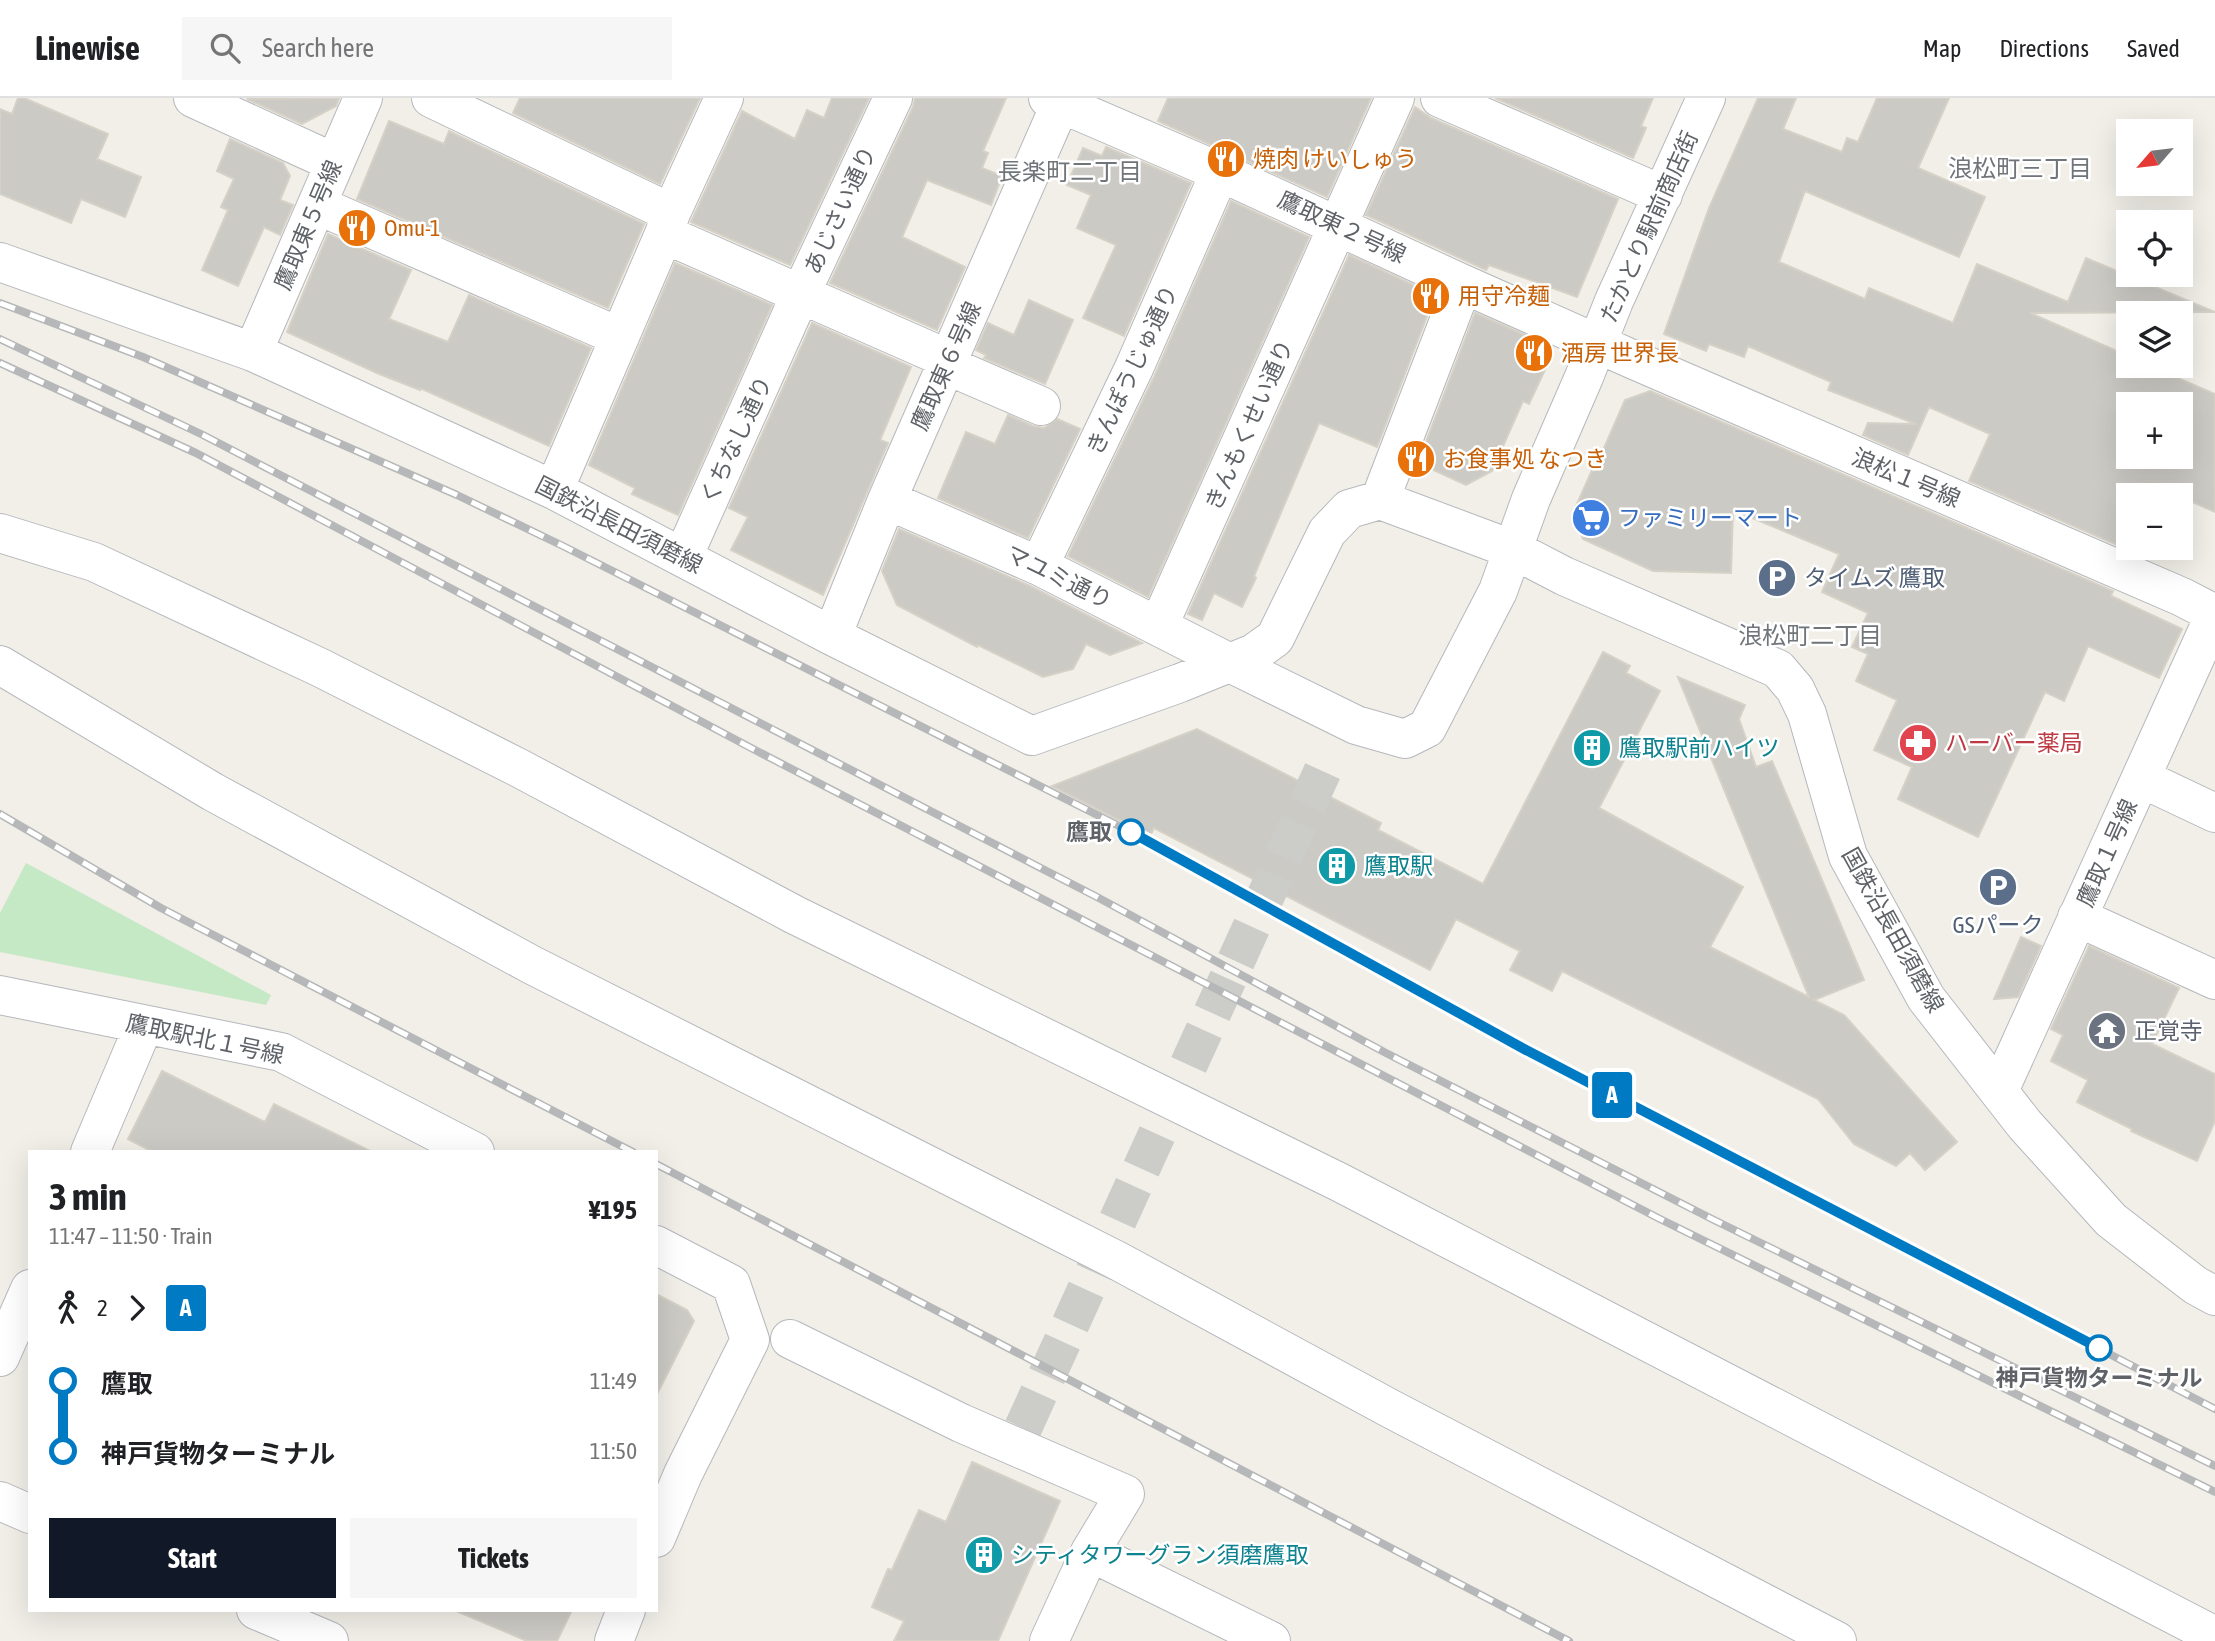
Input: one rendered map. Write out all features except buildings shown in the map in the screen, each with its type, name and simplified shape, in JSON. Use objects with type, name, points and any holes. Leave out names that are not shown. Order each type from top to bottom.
[{"type":"street","points":[[193,98],[335,163]]},
{"type":"street","name":"鷹取東５号線","points":[[253,352],[363,98]]},
{"type":"street","points":[[431,98],[668,223],[795,307],[947,362],[1041,406]]},
{"type":"street","points":[[554,490],[724,98]]},
{"type":"street","name":"あじさい通り","points":[[795,307],[893,98]]},
{"type":"street","name":"きんもくせい通り","points":[[1158,625],[1395,98]]},
{"type":"street","points":[[1440,98],[1663,195]]},
{"type":"street","name":"たかとり駅前商店街","points":[[1514,550],[1531,499],[1597,342],[1706,98]]},
{"type":"street","name":"鷹取東２号線","points":[[1057,100],[1597,342]]},
{"type":"street","name":"鷹取東６号線","points":[[832,636],[1057,100]]},
{"type":"street","name":"きんぽうじゅ通り","points":[[1039,566],[1134,368],[1220,172]]},
{"type":"street","points":[[317,205],[620,337]]},
{"type":"street","name":"国鉄沿長田須磨線","points":[[0,262],[253,352],[554,490],[832,636],[1032,736],[1180,683],[1254,653],[1275,638],[1327,532],[1349,509],[1380,499],[1514,550],[1564,576],[1778,669],[1795,690],[1807,713],[1848,856],[1927,998],[2025,1125],[2111,1220],[2195,1285],[2215,1296]]},
{"type":"street","points":[[1380,499],[1463,284]]},
{"type":"street","name":"くちなし通り","points":[[683,557],[795,307]]},
{"type":"street","name":"浪松１号線","points":[[1597,342],[2182,597],[2215,614]]},
{"type":"street","name":"マユミ通り","points":[[887,500],[1039,566],[1228,662]]},
{"type":"street","points":[[0,533],[94,562],[319,667],[519,768],[794,915],[1351,1189],[2215,1636]]},
{"type":"street","points":[[1228,662],[1356,725],[1405,739],[1427,728],[1498,591],[1514,550]]},
{"type":"street","name":"鷹取１号線","points":[[1999,1091],[2215,614]]},
{"type":"street","points":[[0,665],[213,792],[532,965],[1118,1261],[1403,1415],[1837,1641]]},
{"type":"street","points":[[2141,778],[2215,813]]},
{"type":"street","points":[[2077,917],[2215,980]]},
{"type":"street","name":"鷹取駅北１号線","points":[[0,995],[281,1052],[471,1150]]},
{"type":"street","points":[[91,1150],[144,1025]]},
{"type":"street","points":[[658,1246],[731,1284],[750,1340],[669,1468],[658,1527]]},
{"type":"street","points":[[0,1357],[28,1294]]},
{"type":"street","points":[[790,1339],[961,1423],[1017,1437],[1125,1494],[1090,1552],[1049,1641]]},
{"type":"street","points":[[0,1501],[28,1513]]},
{"type":"street","points":[[1090,1552],[1271,1641]]},
{"type":"street","points":[[261,1612],[329,1641]]},
{"type":"street","points":[[614,1641],[625,1612]]},
{"type":"green space","points":[[26,863],[271,995],[266,1005],[0,952],[0,913]]},
{"type":"tunnel","points":[[1023,1428],[1329,757]]},
{"type":"railway","points":[[0,303],[143,357],[457,495],[563,546],[1131,832],[1526,1050],[2215,1409]]},
{"type":"railway","points":[[0,339],[201,434],[1097,897],[1386,1053],[1714,1220],[2215,1466]]},
{"type":"railway","points":[[0,363],[196,453],[755,750],[1660,1219],[2215,1492]]},
{"type":"railway","points":[[0,814],[161,908],[629,1150]]},
{"type":"railway","points":[[658,1165],[1569,1641]]},
{"type":"train","name":"A","points":[[1131,832],[1526,1050],[2099,1348]]},
{"type":"place","name":"焼肉 けいしゅう","points":[[1226,159]]},
{"type":"place","name":"Omu-1","points":[[357,228]]},
{"type":"place","name":"用守冷麺","points":[[1431,296]]},
{"type":"place","name":"酒房 世界長","points":[[1534,353]]},
{"type":"place","name":"お食事処 なつき","points":[[1416,459]]},
{"type":"place","name":"ファミリーマート","points":[[1591,518]]},
{"type":"place","name":"タイムズ 鷹取","points":[[1777,578]]},
{"type":"place","name":"ハーバー薬局","points":[[1918,743]]},
{"type":"place","name":"鷹取駅前ハイツ","points":[[1592,748]]},
{"type":"place","name":"鷹取","points":[[1131,832]]},
{"type":"place","name":"鷹取駅","points":[[1337,866]]},
{"type":"place","name":"GSパーク","points":[[1998,887]]},
{"type":"place","name":"正覚寺","points":[[2107,1031]]},
{"type":"place","name":"神戸貨物ターミナル","points":[[2099,1348]]},
{"type":"place","name":"シティタワーグラン須磨鷹取","points":[[984,1555]]},
{"type":"district","name":"浪松町三丁目","points":[[2020,168]]},
{"type":"district","name":"長楽町二丁目","points":[[1070,171]]},
{"type":"district","name":"浪松町二丁目","points":[[1810,635]]}]
